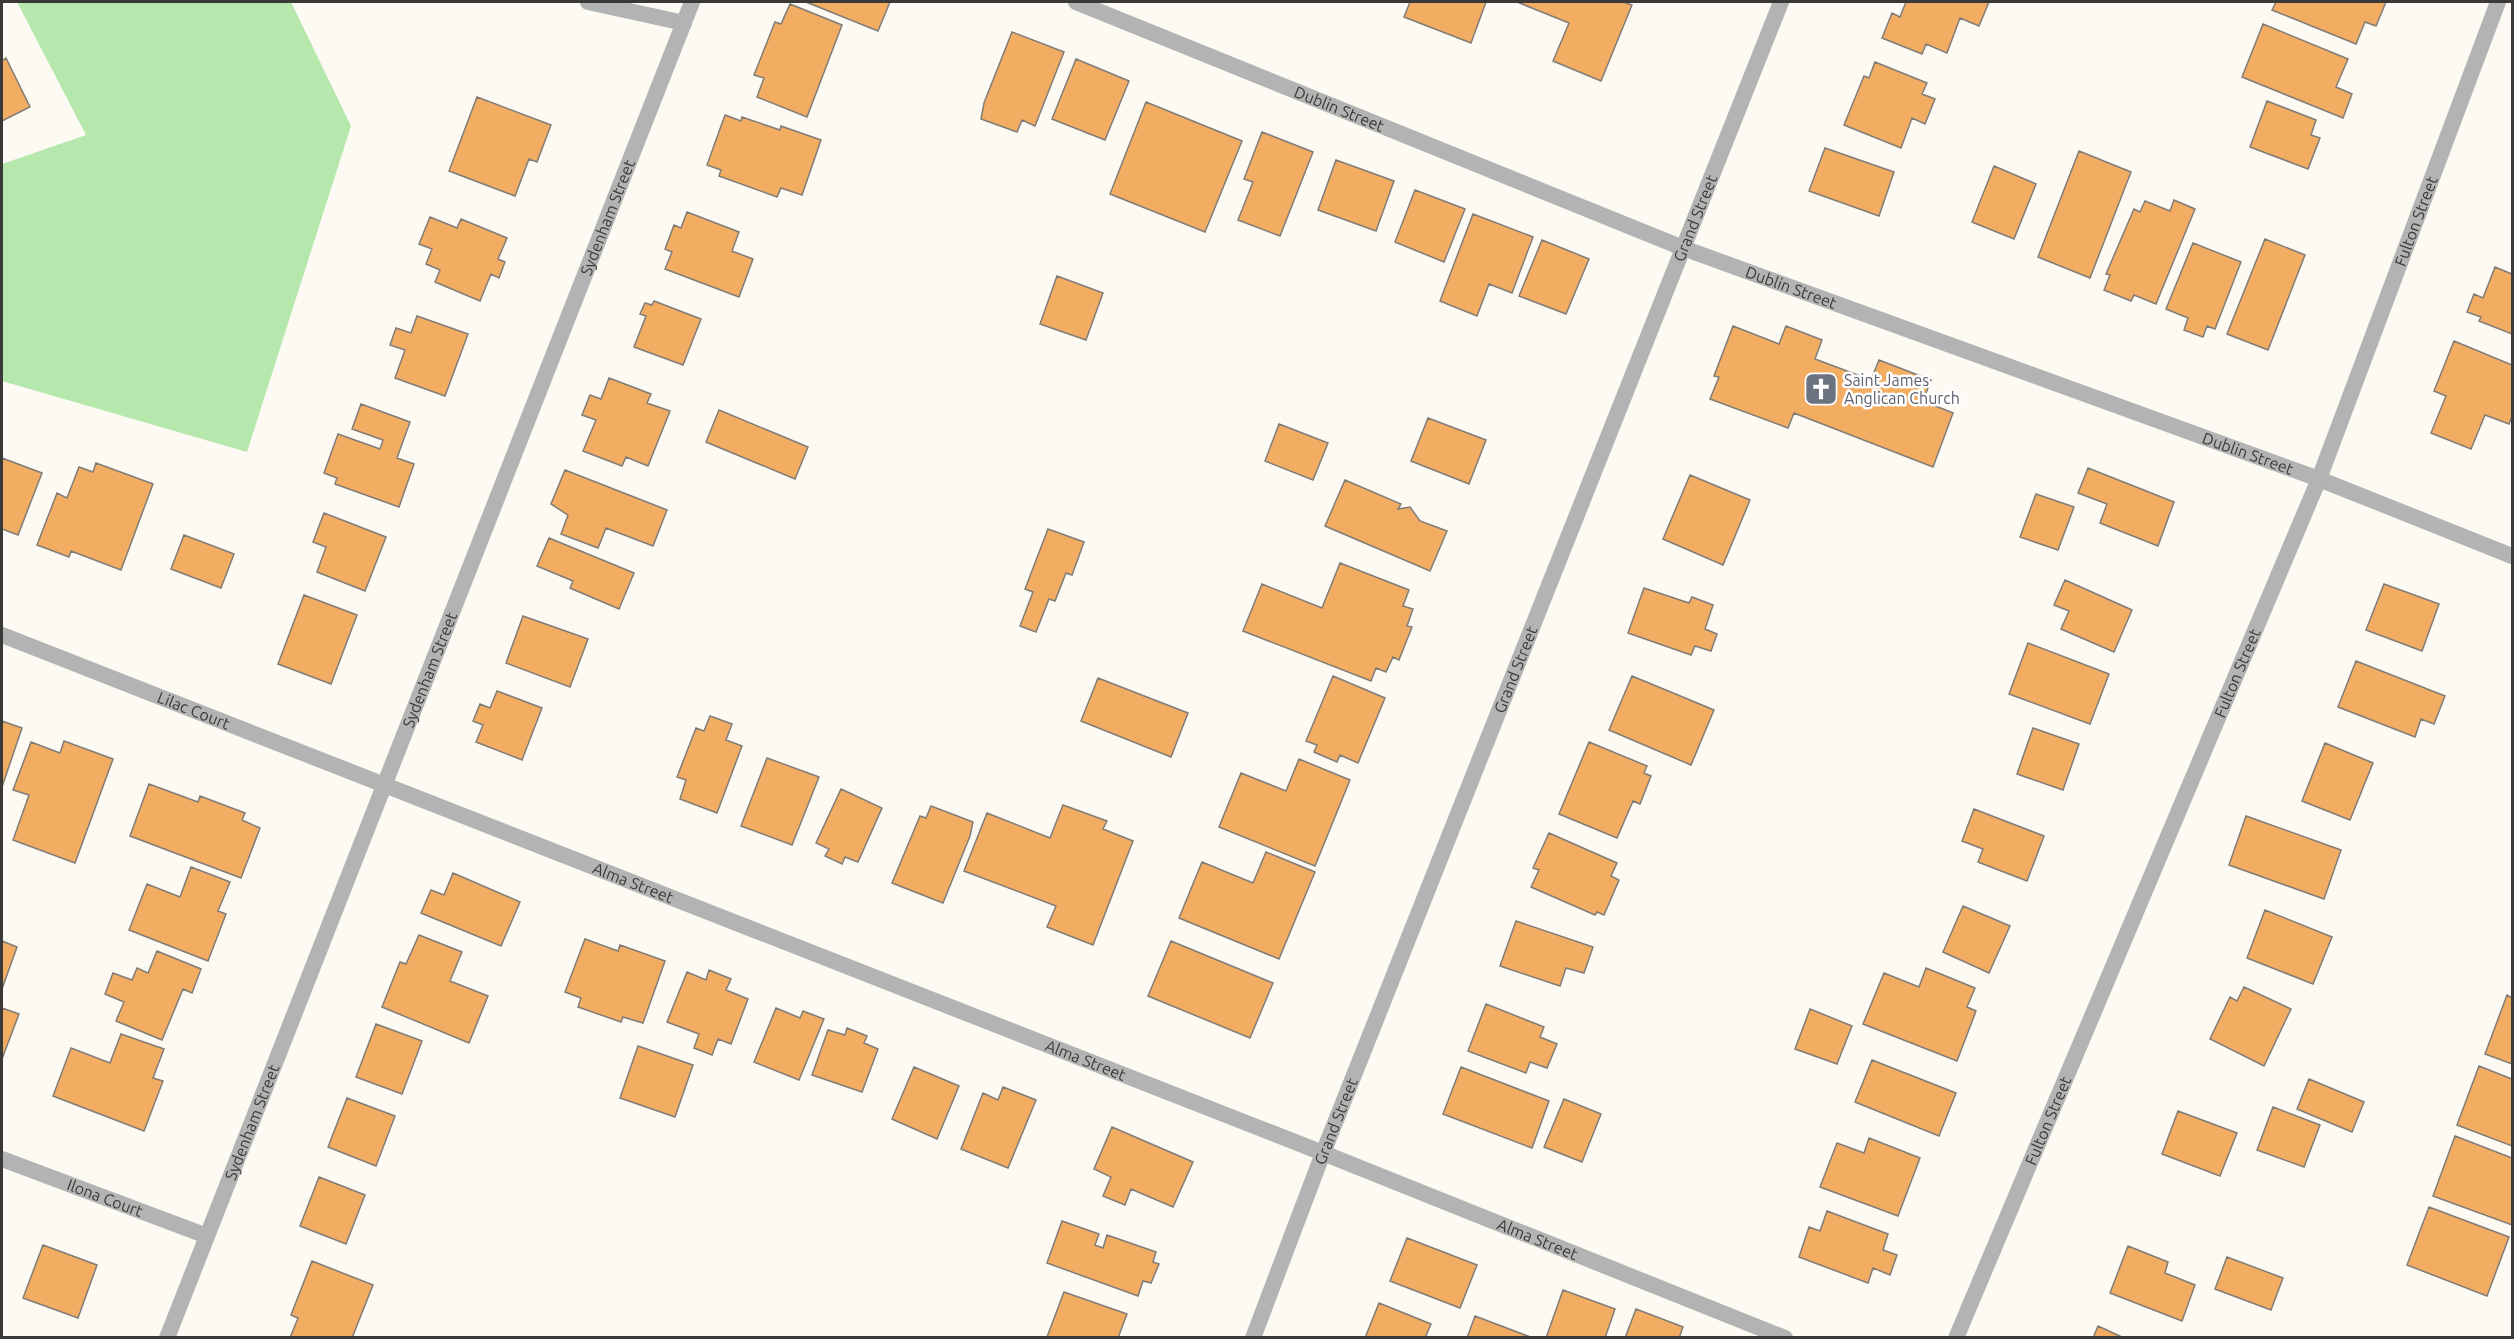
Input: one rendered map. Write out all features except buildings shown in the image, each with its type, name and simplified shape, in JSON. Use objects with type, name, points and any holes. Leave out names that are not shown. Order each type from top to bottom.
[{"type":"street","points":[[588,2],[684,23]]},
{"type":"street","name":"Sydenham Street","points":[[167,1338],[692,2]]},
{"type":"street","name":"Dublin Street","points":[[1076,2],[1683,248],[2319,479],[2512,556]]},
{"type":"street","name":"Grand Street","points":[[1253,1338],[1323,1153],[1782,2]]},
{"type":"street","name":"Fulton Street","points":[[1956,1338],[2319,479],[2499,2]]},
{"type":"street","name":"Lilac Court","points":[[2,635],[385,784]]},
{"type":"street","name":"Alma Street","points":[[385,784],[1323,1153],[1785,1338]]},
{"type":"street","name":"Ilona Court","points":[[2,1159],[207,1236]]},
{"type":"green space","points":[[17,2],[291,2],[351,126],[247,452],[2,381],[2,164],[86,135]]},
{"type":"place","name":"Saint James Anglican Church","points":[[1821,389]]}]
